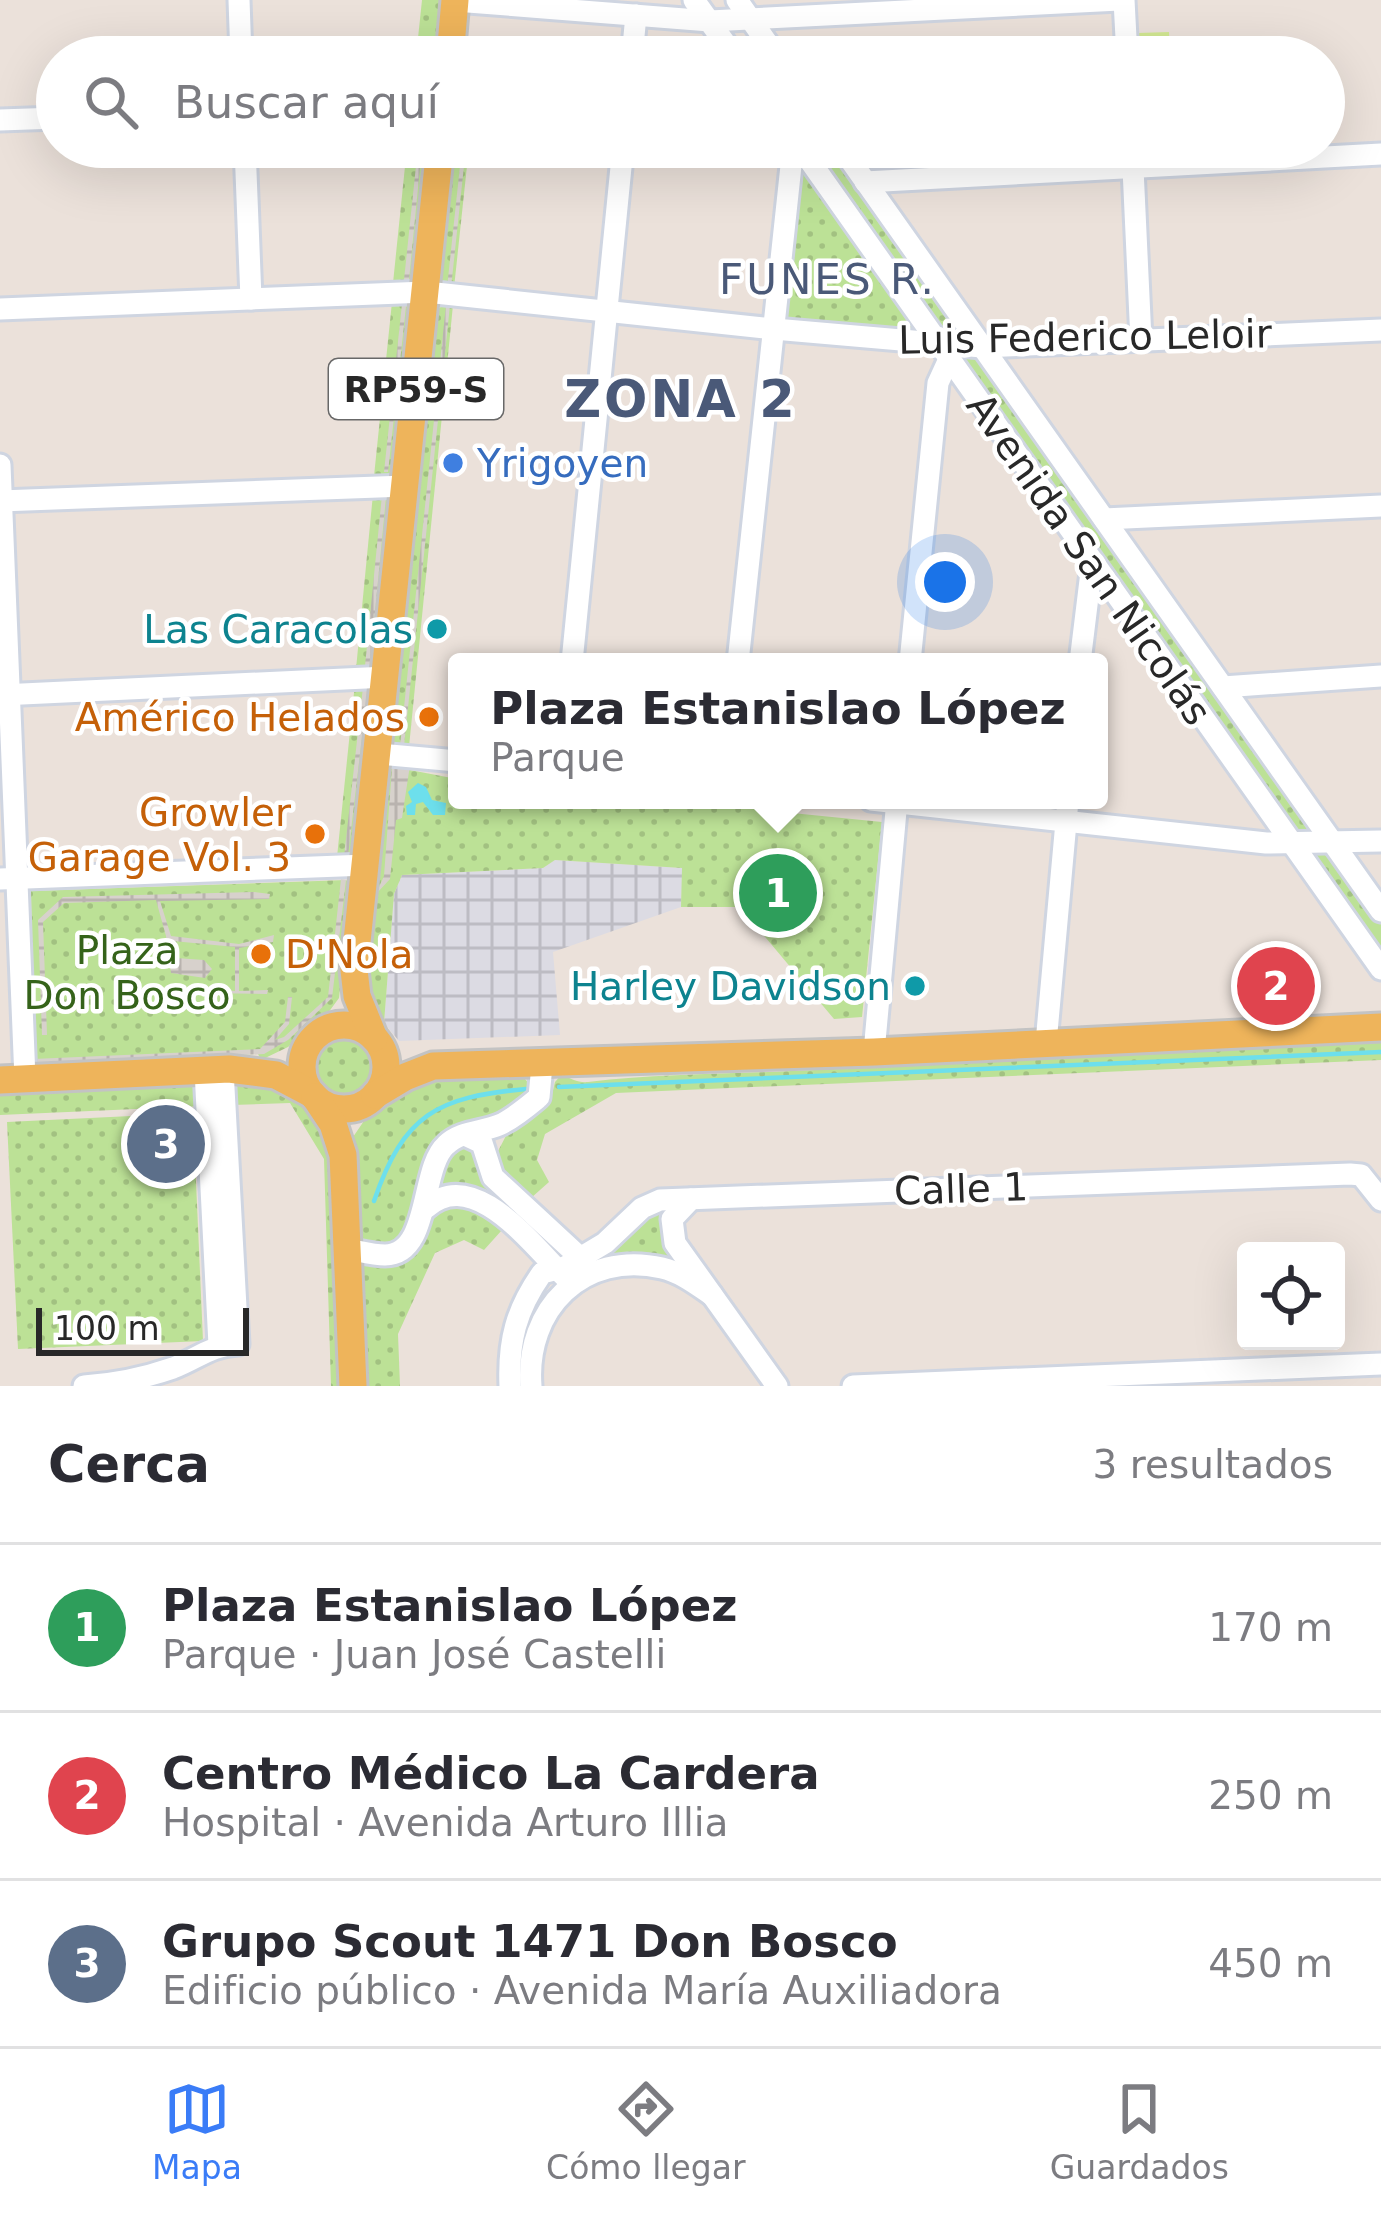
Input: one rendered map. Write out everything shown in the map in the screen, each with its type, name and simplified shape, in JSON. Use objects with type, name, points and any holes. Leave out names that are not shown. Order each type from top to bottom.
[{"type":"main road","points":[[452,36],[455,0]]},
{"type":"main road","name":"RP59-S","points":[[315,1036],[345,994],[354,970],[438,168]]},
{"type":"main road","name":"RP59-S","points":[[354,970],[357,996],[386,1068],[374,1096]]},
{"type":"main road","points":[[219,1070],[273,1058],[347,1025],[395,1053],[433,1066],[874,1052],[1381,1027]]},
{"type":"main road","points":[[315,1036],[302,1066],[313,1096],[333,1124],[343,1155],[353,1386]]},
{"type":"main road","points":[[12,1079],[219,1070],[276,1075],[344,1109],[433,1066]]},
{"type":"main road","points":[[343,1155],[352,1124],[374,1096]]},
{"type":"street","points":[[239,0],[241,36]]},
{"type":"street","points":[[455,0],[710,21],[947,4],[1122,0],[1125,36]]},
{"type":"street","points":[[694,0],[720,36]]},
{"type":"street","points":[[737,0],[755,17]]},
{"type":"street","points":[[634,36],[636,15]]},
{"type":"street","points":[[0,121],[36,119]]},
{"type":"street","points":[[1345,154],[1381,154]]},
{"type":"street","points":[[246,168],[250,299]]},
{"type":"street","points":[[573,653],[621,168]]},
{"type":"street","points":[[739,653],[794,168]]},
{"type":"street","name":"Avenida San Nicolás","points":[[812,168],[1381,969]]},
{"type":"street","name":"Avenida San Nicolás","points":[[856,168],[1381,911]]},
{"type":"street","points":[[866,182],[1009,168]]},
{"type":"street","points":[[1133,168],[1141,340]]},
{"type":"street","name":"Luis Federico Leloir","points":[[0,310],[426,292],[944,352],[982,346],[1381,330]]},
{"type":"street","points":[[911,653],[944,352]]},
{"type":"street","points":[[0,465],[12,1079]]},
{"type":"street","points":[[1,501],[406,486]]},
{"type":"street","points":[[1104,519],[1381,506]]},
{"type":"street","points":[[1081,653],[1092,564]]},
{"type":"street","points":[[1223,687],[1381,676]]},
{"type":"street","points":[[5,694],[386,677]]},
{"type":"street","points":[[379,754],[448,760]]},
{"type":"street","points":[[874,1052],[896,809]]},
{"type":"street","points":[[1046,1043],[1067,810],[1290,844],[1381,841]]},
{"type":"street","points":[[8,879],[367,865]]},
{"type":"street","points":[[347,1249],[388,1256],[400,1251],[426,1208],[429,1174],[443,1147],[500,1124],[538,1097],[542,1065]]},
{"type":"street","points":[[84,1386],[151,1375],[219,1345],[219,1070]]},
{"type":"street","points":[[487,1151],[500,1124]]},
{"type":"street","points":[[464,1135],[476,1137],[487,1151],[493,1177],[510,1195],[587,1264],[667,1269],[712,1294]]},
{"type":"street","points":[[429,1174],[440,1191],[463,1194],[492,1210],[564,1277],[547,1313],[520,1350],[510,1386]]},
{"type":"street","name":"Calle 1","points":[[564,1277],[587,1264],[642,1208],[660,1200],[1361,1175],[1381,1200]]},
{"type":"street","points":[[426,1208],[450,1194]]},
{"type":"street","points":[[492,1210],[506,1208],[510,1195]]},
{"type":"street","points":[[691,1199],[677,1209],[672,1231],[675,1243],[777,1386]]},
{"type":"street","points":[[520,1350],[531,1386]]},
{"type":"street","points":[[853,1386],[1381,1364]]},
{"type":"shaded area","points":[[416,168],[420,168],[409,280],[404,280]]},
{"type":"shaded area","points":[[460,168],[464,168],[451,288],[447,288]]},
{"type":"shaded area","points":[[402,304],[406,306],[388,472],[384,472]]},
{"type":"shaded area","points":[[446,305],[450,305],[404,746],[400,746]]},
{"type":"shaded area","points":[[382,495],[386,497],[370,665],[365,666]]},
{"type":"shaded area","points":[[363,687],[368,688],[348,856],[344,857]]},
{"type":"shaded area","points":[[410,765],[402,818],[396,820],[390,879],[376,894],[384,876],[392,768]]},
{"type":"shaded area","points":[[555,860],[683,868],[681,907],[553,952],[560,1035],[399,1041],[384,1023],[394,894],[402,875],[543,868]]},
{"type":"shaded area","points":[[341,879],[346,880],[332,998],[288,1040],[264,1054],[34,1064],[33,1059],[260,1049],[285,1022],[288,997],[292,997],[289,1024],[275,1040],[284,1037],[328,997]]},
{"type":"shaded area","points":[[270,894],[269,899],[160,901],[171,936],[239,944],[274,935],[273,942],[239,948],[239,991],[268,990],[267,994],[200,993],[201,988],[235,991],[235,947],[173,941],[176,958],[204,960],[212,969],[205,978],[171,973],[156,900],[64,903],[43,922],[47,1035],[42,1035],[38,920],[63,897]]},
{"type":"green space","points":[[422,0],[443,0],[439,36],[418,36]]},
{"type":"green space","points":[[1169,32],[1169,36],[1137,36]]},
{"type":"green space","points":[[405,168],[425,168],[414,275],[409,282],[393,283]]},
{"type":"green space","points":[[448,168],[467,168],[454,288],[441,286],[436,279]]},
{"type":"green space","points":[[798,168],[809,168],[927,338],[784,320]]},
{"type":"green space","points":[[820,168],[851,168],[968,333],[945,340]]},
{"type":"green space","points":[[392,302],[406,305],[411,316],[394,468],[390,474],[374,476]]},
{"type":"green space","points":[[453,305],[409,747],[389,744],[436,309]]},
{"type":"green space","points":[[977,353],[1319,832],[1298,841],[955,354]]},
{"type":"green space","points":[[373,494],[390,500],[374,662],[356,669]]},
{"type":"green space","points":[[355,683],[371,693],[354,849],[348,856],[337,857]]},
{"type":"green space","points":[[410,765],[410,770],[448,777],[448,809],[753,809],[882,822],[862,1017],[834,1019],[740,907],[681,907],[682,868],[555,860],[543,868],[402,875],[394,894],[384,1023],[366,998],[389,769]]},
{"type":"green space","points":[[1327,852],[1381,920],[1381,964],[1308,854]]},
{"type":"green space","name":"Plaza Don Bosco","points":[[346,880],[351,884],[339,998],[288,1047],[261,1060],[258,1054],[33,1064],[31,891]]},
{"type":"green space","points":[[344,1031],[368,1041],[378,1065],[368,1089],[344,1099],[320,1089],[310,1065],[320,1041]]},
{"type":"green space","points":[[1381,1038],[1381,1060],[616,1093],[545,1134],[537,1160],[549,1182],[531,1198],[501,1176],[496,1155],[509,1130],[550,1102],[562,1074],[585,1082]]},
{"type":"green space","points":[[518,1071],[531,1086],[528,1097],[430,1154],[421,1171],[416,1204],[394,1244],[353,1240],[349,1153],[368,1115],[415,1077]]},
{"type":"green space","points":[[233,1082],[287,1087],[331,1133],[345,1386],[331,1386],[324,1159],[290,1103],[232,1105]]},
{"type":"green space","points":[[199,1084],[204,1106],[0,1115],[0,1092]]},
{"type":"green space","points":[[193,1113],[203,1341],[18,1349],[7,1122]]},
{"type":"green space","points":[[474,1142],[499,1195],[497,1201],[447,1187],[438,1179],[450,1154]]},
{"type":"green space","points":[[447,1203],[476,1206],[502,1230],[484,1250],[464,1240],[435,1253],[398,1334],[400,1386],[361,1386],[356,1258],[375,1261]]},
{"type":"green space","points":[[665,1209],[666,1239],[683,1264],[596,1263],[593,1254],[634,1220]]},
{"type":"water","points":[[418,783],[426,787],[432,800],[446,803],[445,815],[433,815],[423,802],[416,804],[415,815],[407,815],[406,806],[412,802],[408,792]]},
{"type":"waterway","points":[[707,0],[712,7]]},
{"type":"waterway","points":[[559,1087],[1381,1052]]},
{"type":"waterway","points":[[374,1201],[398,1148],[428,1115],[469,1098],[526,1089]]},
{"type":"place","name":"Yrigoyen","points":[[453,463]]},
{"type":"place","name":"Las Caracolas","points":[[437,629]]},
{"type":"place","name":"Américo Helados","points":[[429,717]]},
{"type":"place","name":"Growler Garage Vol. 3","points":[[315,834]]},
{"type":"place","name":"Plaza Estanislao López","points":[[778,893]]},
{"type":"place","name":"D'Nola","points":[[261,954]]},
{"type":"place","name":"Harley Davidson","points":[[915,986]]},
{"type":"place","name":"Centro Médico La Cardera","points":[[1276,986]]},
{"type":"place","name":"Grupo Scout 1471 Don Bosco","points":[[166,1144]]},
{"type":"district","name":"FUNES R.","points":[[828,279]]},
{"type":"district","name":"ZONA 2","points":[[681,399]]}]
